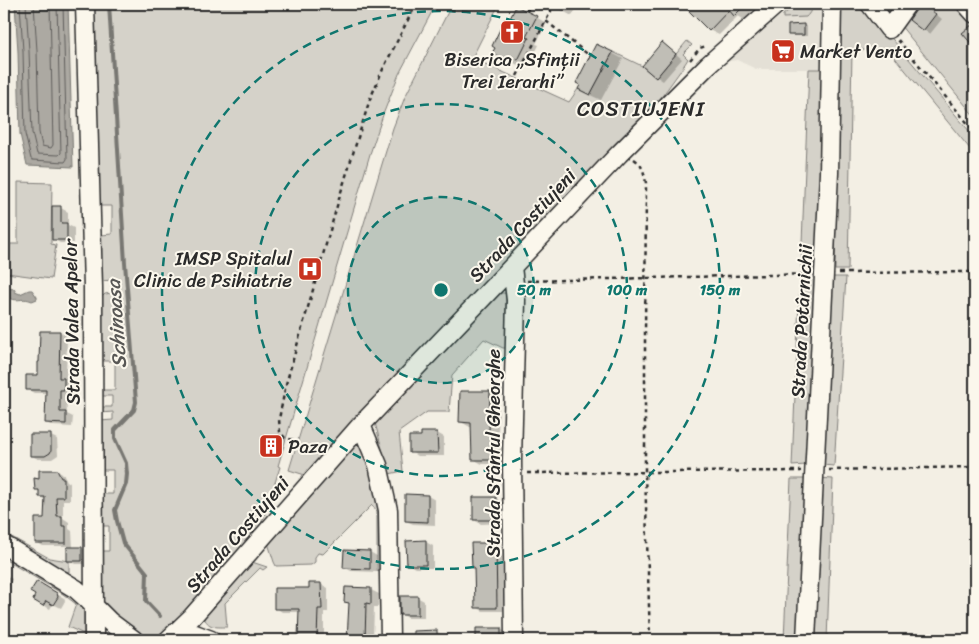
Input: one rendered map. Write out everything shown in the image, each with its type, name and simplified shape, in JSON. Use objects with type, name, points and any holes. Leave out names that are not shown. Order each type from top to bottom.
[{"type":"street","name":"Strada Valea Apelor","points":[[85,4],[93,287],[94,639]]},
{"type":"street","name":"Strada Costiujeni","points":[[173,636],[192,617],[361,425],[513,274],[618,154],[708,65],[777,4]]},
{"type":"street","name":"Strada Potârnichii","points":[[806,640],[829,173],[832,4]]},
{"type":"street","points":[[870,4],[888,29],[907,4]]},
{"type":"street","points":[[966,4],[975,14]]},
{"type":"street","name":"Strada Sfântul Gheorghe","points":[[513,274],[516,300],[512,473],[514,640]]},
{"type":"street","points":[[361,425],[378,465],[388,510],[390,640]]},
{"type":"street","points":[[4,545],[76,589],[110,622],[134,640]]},
{"type":"street","points":[[192,617],[215,640]]},
{"type":"street","points":[[94,639],[98,628],[103,623],[110,622]]},
{"type":"street","points":[[173,636],[203,637],[210,640]]},
{"type":"path","points":[[293,440],[285,438],[280,432],[280,419],[291,365],[370,99],[382,69],[416,4]]},
{"type":"path","points":[[526,11],[530,4]]},
{"type":"path","points":[[517,76],[551,11],[550,8],[542,4]]},
{"type":"path","points":[[546,21],[590,56]]},
{"type":"path","points":[[888,29],[975,132]]},
{"type":"path","points":[[618,154],[634,158],[640,163],[646,183],[645,472],[650,640]]},
{"type":"path","points":[[513,274],[645,278],[824,273],[975,272]]},
{"type":"path","points":[[512,473],[975,467]]},
{"type":"shaded area","points":[[90,4],[436,4],[399,74],[384,112],[264,517],[258,530],[164,636],[149,640],[133,633],[111,616],[100,598],[101,551],[109,551],[109,526],[101,526],[101,494],[113,494],[113,470],[101,470],[100,421],[113,420],[113,412],[100,413],[100,407],[112,407],[112,396],[100,396],[99,390],[115,390],[115,361],[99,361],[102,297],[105,294],[112,293],[112,280],[101,281],[101,235],[112,234],[112,206],[98,206]]},
{"type":"shaded area","points":[[452,4],[499,4],[472,58],[569,102],[578,89],[590,95],[613,52],[642,66],[656,78],[687,41],[692,45],[683,54],[688,59],[658,102],[403,368],[305,475],[289,470],[393,128],[405,97]]},
{"type":"shaded area","points":[[797,4],[826,4],[826,69],[756,69],[737,60],[725,62],[747,41]]},
{"type":"shaded area","points":[[797,4],[809,4],[811,8],[809,14],[806,17],[783,18],[783,15]]},
{"type":"shaded area","points":[[840,4],[863,4],[975,138],[975,155],[887,48],[852,51],[848,270],[835,270]]},
{"type":"shaded area","points":[[883,4],[975,4],[975,117],[896,20]]},
{"type":"shaded area","points":[[809,69],[826,69],[817,268],[801,268]]},
{"type":"shaded area","points":[[18,182],[52,183],[51,244],[56,245],[51,279],[6,273],[10,244],[18,244]]},
{"type":"shaded area","points":[[816,277],[806,465],[792,466],[800,278]]},
{"type":"shaded area","points":[[831,277],[846,277],[834,466],[822,465]]},
{"type":"shaded area","points":[[505,293],[506,296],[506,348],[484,339],[452,375],[449,412],[427,412],[399,432],[403,471],[389,474],[375,423],[494,297]]},
{"type":"shaded area","points":[[357,445],[367,449],[379,502],[381,572],[377,571],[377,511],[372,505],[323,554],[318,553],[315,557],[315,562],[311,565],[276,566],[268,543],[352,447]]},
{"type":"shaded area","points":[[819,478],[833,479],[827,640],[813,640]]},
{"type":"shaded area","points":[[791,479],[806,479],[797,640],[784,640]]},
{"type":"shaded area","points":[[8,535],[49,558],[69,561],[69,572],[8,538]]},
{"type":"shaded area","points":[[4,555],[50,581],[84,606],[84,634],[68,627],[76,604],[63,594],[4,559]]},
{"type":"shaded area","points":[[252,562],[267,567],[263,570],[260,568],[225,603],[227,627],[210,625],[203,616]]},
{"type":"water","points":[[15,4],[68,4],[73,167],[27,165],[20,134]]},
{"type":"water","points":[[4,288],[15,289],[15,292],[20,294],[32,290],[37,299],[32,301],[12,299],[4,294]]},
{"type":"building","points":[[693,4],[746,4],[734,16],[729,10],[709,31],[687,9]]},
{"type":"building","points":[[917,4],[923,4],[936,14],[923,31],[909,20],[916,10]]},
{"type":"building","name":"Biserica „Sfinții Trei Ierarhi”","points":[[516,6],[537,16],[526,37],[529,38],[518,60],[515,59],[513,63],[492,53],[495,48],[492,46],[502,25],[506,27]]},
{"type":"building","points":[[804,24],[804,35],[788,35],[788,25]]},
{"type":"building","points":[[975,24],[975,48],[962,33]]},
{"type":"building","points":[[662,42],[676,54],[656,78],[642,66]]},
{"type":"building","points":[[596,44],[613,52],[590,95],[578,89],[580,85],[576,83]]},
{"type":"building","points":[[52,206],[61,206],[61,223],[67,223],[67,240],[52,240]]},
{"type":"building","points":[[40,331],[60,331],[59,378],[64,378],[64,390],[60,390],[60,412],[66,412],[66,424],[45,423],[46,390],[26,390],[26,375],[38,375]]},
{"type":"building","points":[[460,391],[490,391],[489,433],[491,433],[492,460],[472,460],[471,423],[459,422]]},
{"type":"building","points":[[421,432],[437,432],[438,453],[409,453],[409,436],[421,436]]},
{"type":"building","points":[[30,434],[51,434],[50,453],[45,456],[30,456]]},
{"type":"building","name":"Paza","points":[[266,439],[279,443],[276,453],[263,450]]},
{"type":"building","points":[[39,470],[57,470],[61,478],[64,478],[64,497],[56,497],[57,516],[62,516],[62,526],[66,526],[66,543],[35,543],[35,518],[44,518],[45,497],[39,497],[39,490],[35,490],[34,478],[39,479]]},
{"type":"building","points":[[405,494],[428,495],[428,522],[405,521]]},
{"type":"building","points":[[473,497],[496,497],[496,520],[473,520]]},
{"type":"building","points":[[426,540],[426,565],[407,565],[406,541]]},
{"type":"building","points":[[471,543],[496,543],[497,608],[475,608],[474,567],[472,567]]},
{"type":"building","points":[[67,547],[82,547],[82,561],[67,561]]},
{"type":"building","points":[[344,550],[370,551],[370,569],[343,568]]},
{"type":"building","points":[[37,581],[57,593],[58,597],[53,605],[46,601],[43,606],[33,600],[35,595],[30,592]]},
{"type":"building","points":[[309,583],[321,583],[322,609],[318,609],[317,639],[298,639],[299,609],[274,609],[274,588],[309,588]]},
{"type":"building","points":[[345,587],[371,588],[371,604],[366,603],[365,640],[347,640],[349,603],[344,602]]},
{"type":"building","points":[[400,596],[418,596],[418,615],[400,615]]},
{"type":"building","points":[[476,628],[501,628],[501,640],[476,640]]},
{"type":"building","points":[[437,630],[437,640],[413,640],[413,631]]},
{"type":"waterway","name":"Schinoasa","points":[[109,4],[125,263],[136,402],[134,410],[115,430],[115,439],[126,463],[127,474],[126,484],[115,510],[123,543],[147,573],[146,601],[160,616]]},
{"type":"place","name":"Biserica „Sfinții Trei Ierarhi”","points":[[512,32]]},
{"type":"place","name":"Market Vento","points":[[783,51]]},
{"type":"place","name":"IMSP Spitalul Clinic de Psihiatrie","points":[[310,269]]},
{"type":"place","name":"Paza","points":[[271,446]]},
{"type":"district","name":"COSTIUJENI","points":[[641,109]]}]
